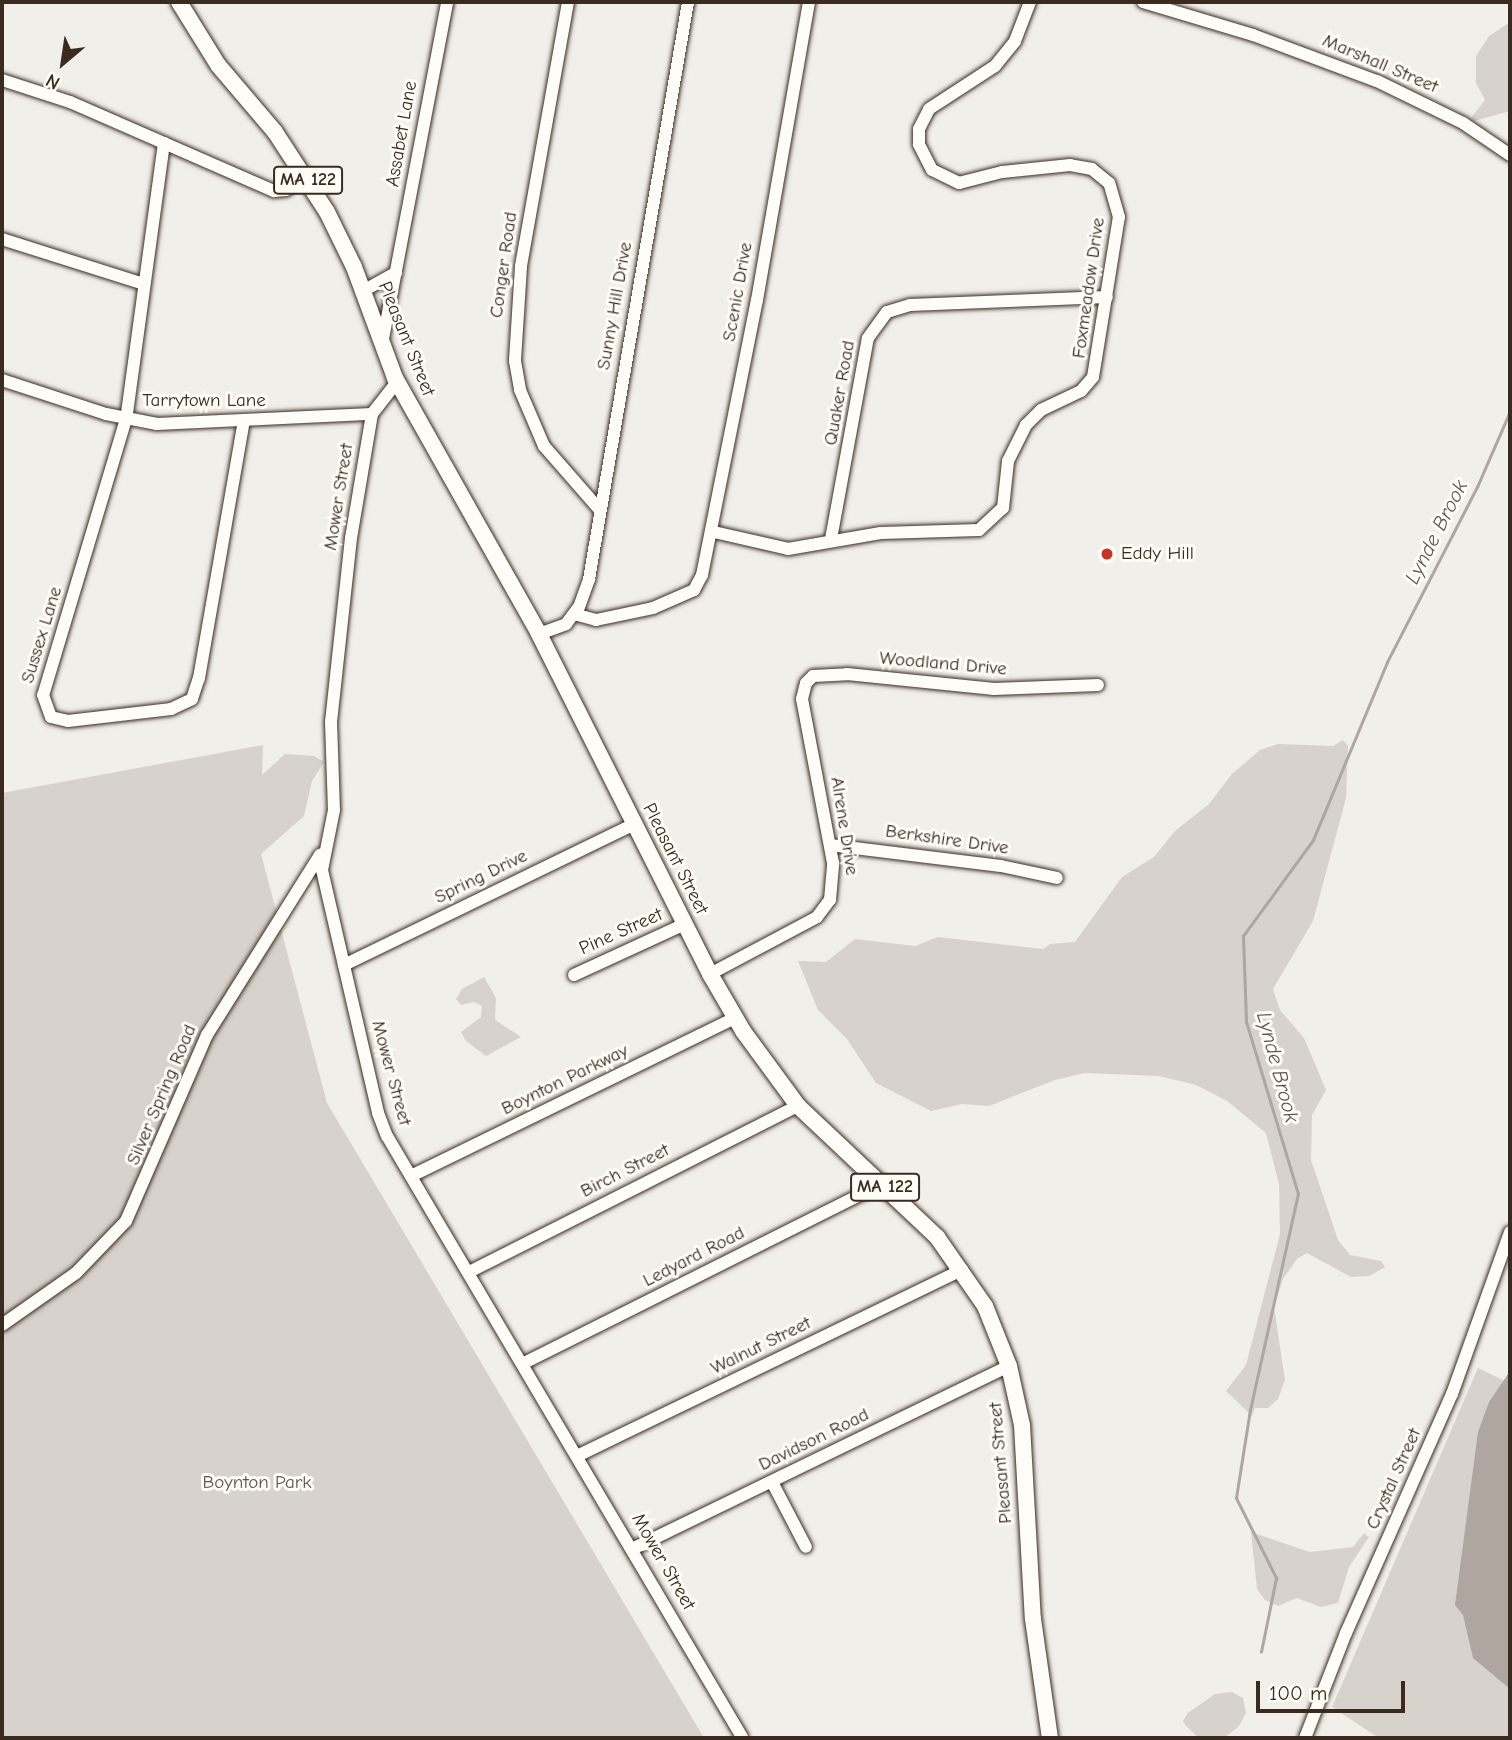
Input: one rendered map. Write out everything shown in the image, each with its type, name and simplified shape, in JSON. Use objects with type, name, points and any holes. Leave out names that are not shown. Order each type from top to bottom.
[{"type":"main road","name":"Pleasant Street","points":[[179,2],[218,65],[305,176],[366,298],[397,382],[539,634],[710,974],[735,1018],[798,1106],[918,1216],[962,1270],[985,1306],[1009,1366],[1022,1425],[1032,1619],[1050,1738]]},
{"type":"street","name":"Assabet Lane","points":[[382,344],[447,2]]},
{"type":"street","name":"Conger Road","points":[[568,2],[521,267],[515,361],[520,390],[544,446],[599,509]]},
{"type":"street","name":"Sunny Hill Drive","points":[[575,614],[589,579],[688,2]]},
{"type":"street","name":"Scenic Drive","points":[[575,614],[596,620],[641,611],[686,595],[696,586],[714,532],[808,2]]},
{"type":"street","name":"Foxmeadow Drive","points":[[714,532],[788,549],[831,538],[910,531],[968,533],[992,522],[1005,503],[1008,461],[1020,433],[1041,410],[1081,391],[1093,377],[1119,210],[1113,189],[1098,173],[1070,165],[1010,170],[959,183],[932,170],[920,151],[919,129],[929,109],[995,66],[1015,41],[1030,2]]},
{"type":"street","name":"Marshall Street","points":[[1143,2],[1226,26],[1405,93],[1510,155]]},
{"type":"street","points":[[2,80],[64,99],[274,191],[286,190],[305,176]]},
{"type":"street","name":"Sussex Lane","points":[[164,143],[126,419],[43,695],[46,711],[61,721],[177,708],[195,694],[244,421]]},
{"type":"street","points":[[2,239],[144,284]]},
{"type":"street","points":[[366,298],[395,279]]},
{"type":"street","name":"Quaker Road","points":[[831,538],[868,338],[887,312],[910,305],[1107,297]]},
{"type":"street","name":"Tarrytown Lane","points":[[2,380],[126,419],[172,425],[372,414]]},
{"type":"street","name":"Mower Street","points":[[397,382],[372,414],[339,631],[331,721],[334,810],[323,849],[326,897],[378,1113],[411,1176],[471,1271],[742,1737]]},
{"type":"street","points":[[539,634],[566,624],[575,614]]},
{"type":"street","name":"Woodland Drive","points":[[803,699],[809,679],[824,673],[993,689],[1098,685]]},
{"type":"street","name":"Alrene Drive","points":[[710,974],[823,911],[834,886],[830,845],[803,699]]},
{"type":"street","name":"Spring Drive","points":[[344,965],[634,824]]},
{"type":"street","name":"Berkshire Drive","points":[[830,845],[1000,866],[1057,878]]},
{"type":"street","name":"Silver Spring Road","points":[[2,1325],[76,1273],[126,1221],[207,1035],[323,849]]},
{"type":"street","name":"Pine Street","points":[[573,975],[685,924]]},
{"type":"street","name":"Boynton Parkway","points":[[411,1176],[735,1018]]},
{"type":"street","name":"Birch Street","points":[[471,1271],[798,1106]]},
{"type":"street","name":"Ledyard Road","points":[[524,1363],[881,1184]]},
{"type":"street","name":"Crystal Street","points":[[1305,1738],[1346,1633],[1452,1394],[1510,1232]]},
{"type":"street","name":"Walnut Street","points":[[577,1456],[962,1270]]},
{"type":"street","name":"Davidson Road","points":[[634,1548],[1009,1366]]},
{"type":"street","points":[[772,1482],[806,1547]]},
{"type":"green space","points":[[1510,22],[1510,111],[1474,121],[1471,118],[1485,100],[1476,83],[1476,56],[1489,36]]},
{"type":"green space","points":[[1343,740],[1348,746],[1346,798],[1313,921],[1273,989],[1280,1010],[1304,1038],[1326,1090],[1312,1115],[1311,1160],[1338,1240],[1350,1255],[1381,1261],[1385,1267],[1369,1276],[1351,1277],[1307,1253],[1297,1259],[1283,1279],[1274,1307],[1285,1380],[1278,1399],[1268,1408],[1255,1408],[1252,1416],[1226,1391],[1246,1365],[1280,1234],[1279,1184],[1266,1133],[1227,1101],[1196,1085],[1159,1076],[1085,1073],[1055,1080],[989,1106],[962,1104],[931,1111],[876,1083],[847,1039],[818,1010],[798,961],[826,962],[855,939],[915,946],[938,937],[1043,949],[1050,944],[1075,942],[1122,877],[1154,857],[1175,831],[1209,804],[1232,774],[1260,750],[1278,744],[1333,746]]},
{"type":"green space","name":"Boynton Park","points":[[263,745],[262,775],[285,754],[314,756],[324,762],[312,781],[304,816],[261,854],[327,1103],[704,1738],[2,1738],[2,793]]},
{"type":"green space","points":[[484,977],[496,998],[495,1020],[521,1037],[486,1056],[466,1041],[461,1032],[481,1017],[482,1006],[474,1002],[461,1005],[456,999],[462,989]]},
{"type":"green space","points":[[1478,1368],[1503,1380],[1510,1738],[1379,1738],[1332,1707]]},
{"type":"green space","points":[[1251,1532],[1310,1552],[1353,1547],[1364,1533],[1369,1537],[1349,1567],[1338,1603],[1321,1607],[1297,1598],[1278,1606],[1265,1600],[1257,1589]]},
{"type":"green space","points":[[1232,1692],[1243,1698],[1246,1713],[1239,1726],[1224,1738],[1199,1738],[1186,1726],[1183,1721],[1188,1713],[1215,1694]]},
{"type":"shaded area","points":[[1510,1371],[1510,1689],[1473,1658],[1463,1615],[1455,1605],[1478,1432],[1489,1402]]},
{"type":"waterway","name":"Lynde Brook","points":[[1261,1652],[1276,1578],[1236,1498],[1250,1410],[1298,1194],[1246,1022],[1243,936],[1313,840],[1387,662],[1477,487],[1510,411]]},
{"type":"place","name":"Eddy Hill","points":[[1107,554]]}]
